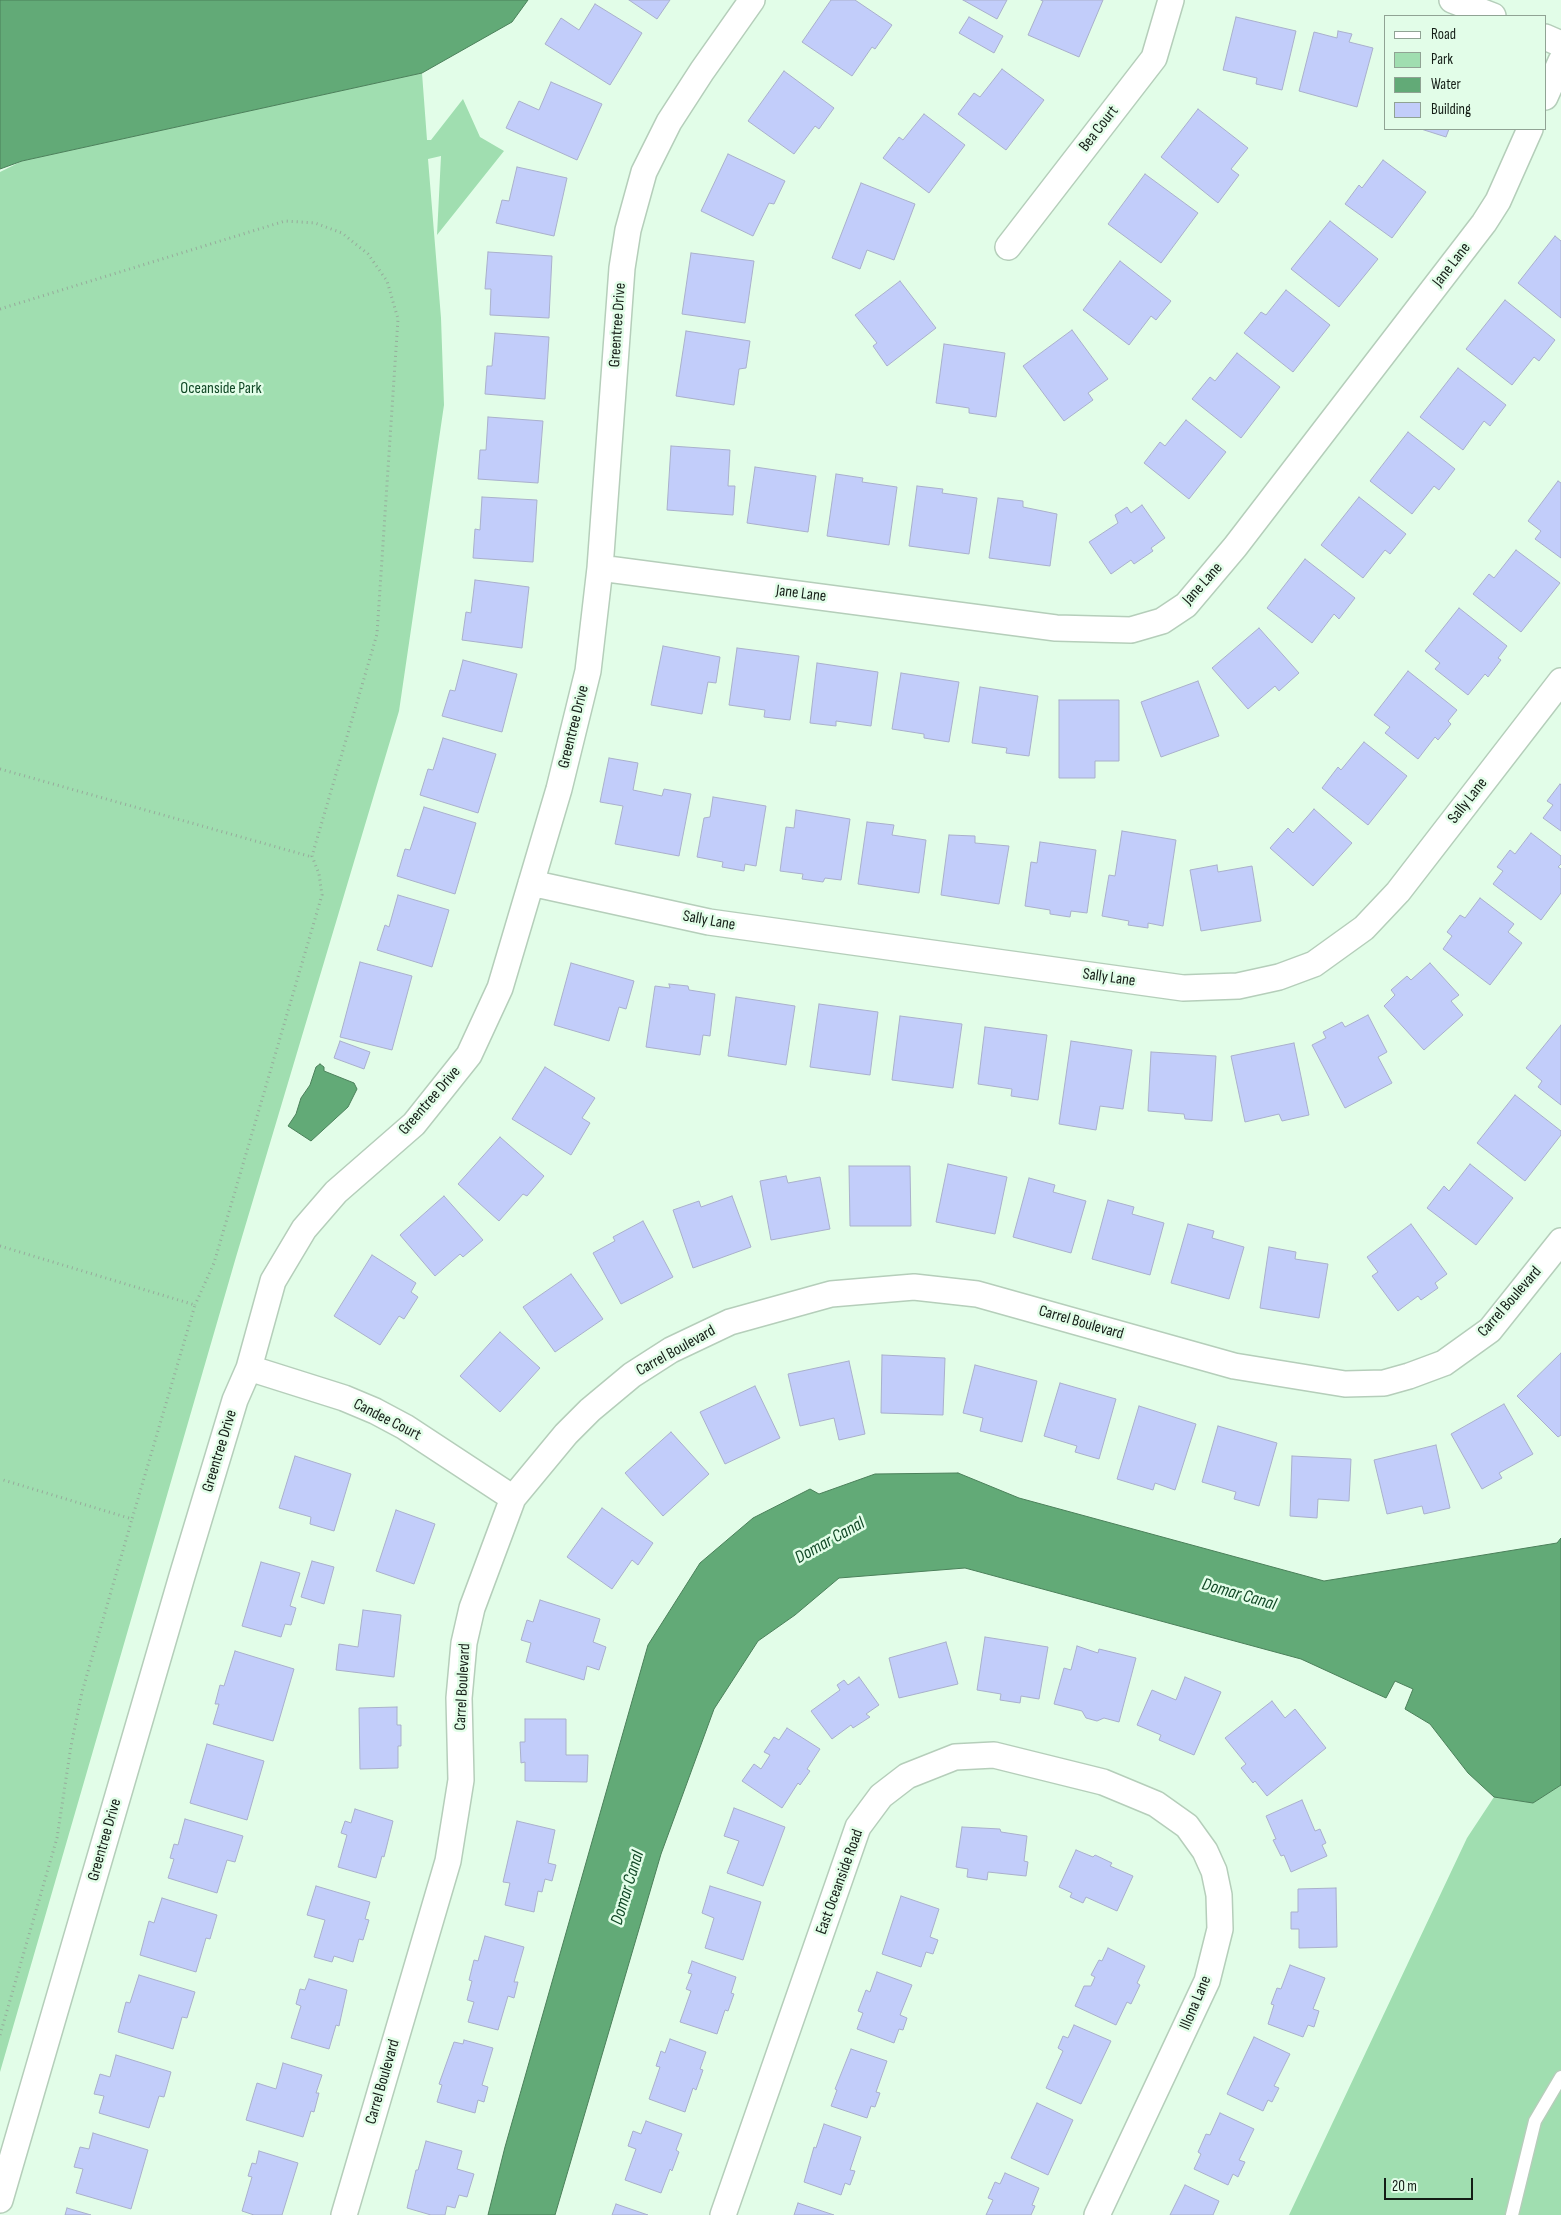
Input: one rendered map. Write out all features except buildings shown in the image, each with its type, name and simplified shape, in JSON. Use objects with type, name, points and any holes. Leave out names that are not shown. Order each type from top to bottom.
[{"type":"street","name":"Greentree Drive","points":[[0,2200],[182,1576],[235,1400],[249,1368],[273,1281],[304,1229],[336,1192],[414,1124],[469,1055],[500,988],[559,789],[588,671],[600,568],[622,268],[628,230],[644,172],[669,122],[752,0]]},
{"type":"street","name":"Bea Court","points":[[1008,247],[1154,58],[1172,0]]},
{"type":"street","points":[[1452,0],[1490,15]]},
{"type":"street","points":[[1546,37],[1561,44]]},
{"type":"street","points":[[1546,95],[1561,61]]},
{"type":"street","name":"Jane Lane","points":[[600,568],[1056,628],[1130,630],[1162,621],[1186,605],[1235,547],[1484,223],[1498,201],[1530,130]]},
{"type":"street","name":"Sally Lane","points":[[531,883],[709,922],[1183,988],[1238,986],[1280,977],[1314,964],[1364,928],[1398,892],[1561,681]]},
{"type":"street","name":"Carrel Boulevard","points":[[344,2215],[448,1861],[461,1780],[459,1698],[464,1643],[472,1608],[513,1498],[543,1460],[590,1410],[632,1375],[663,1355],[730,1322],[831,1294],[914,1287],[977,1294],[1234,1366],[1345,1384],[1384,1383],[1409,1376],[1444,1362],[1490,1330],[1561,1241]]},
{"type":"street","name":"Candee Court","points":[[249,1368],[344,1398],[375,1412],[405,1427],[513,1498]]},
{"type":"street","name":"East Oceanside Road","points":[[723,2215],[858,1827],[881,1796],[907,1776],[955,1757],[994,1755],[1103,1782],[1122,1790]]},
{"type":"street","name":"Illona Lane","points":[[1097,2215],[1207,1981],[1220,1929],[1220,1895],[1214,1871],[1205,1851],[1187,1826],[1156,1804],[1122,1790]]},
{"type":"lane","points":[[1512,2215],[1535,2121],[1561,2077]]},
{"type":"path","points":[[0,309],[285,221],[315,223],[342,233],[368,254],[387,281],[398,319],[377,634],[313,857],[319,874],[322,895],[214,1263],[195,1305],[82,1692],[70,1746],[57,1838],[0,2035]]},
{"type":"path","points":[[0,768],[313,857]]},
{"type":"path","points":[[0,1246],[195,1305]]},
{"type":"path","points":[[0,1479],[132,1519]]},
{"type":"green space","name":"Oceanside Park","points":[[422,73],[427,140],[431,140],[463,99],[480,137],[504,151],[437,235],[441,156],[428,159],[441,318],[444,405],[399,711],[236,1257],[0,2072],[0,172],[22,161]]},
{"type":"green space","points":[[1561,1785],[1561,2215],[1289,2215],[1467,1838],[1494,1797],[1533,1803]]},
{"type":"water","points":[[0,0],[528,0],[512,22],[422,73],[22,161],[0,169]]},
{"type":"water","points":[[320,1064],[324,1067],[324,1071],[354,1083],[357,1089],[348,1107],[311,1141],[288,1126],[296,1114],[301,1098],[310,1085],[316,1067]]},
{"type":"water","name":"Domar Canal","points":[[958,1473],[1019,1498],[1324,1581],[1557,1543],[1561,1538],[1561,1785],[1533,1803],[1494,1797],[1468,1773],[1430,1724],[1405,1709],[1413,1689],[1395,1681],[1386,1698],[1301,1659],[965,1568],[839,1578],[795,1615],[758,1641],[714,1709],[661,1854],[555,2215],[488,2215],[505,2147],[648,1645],[700,1563],[753,1518],[810,1489],[819,1494],[875,1474]]}]
